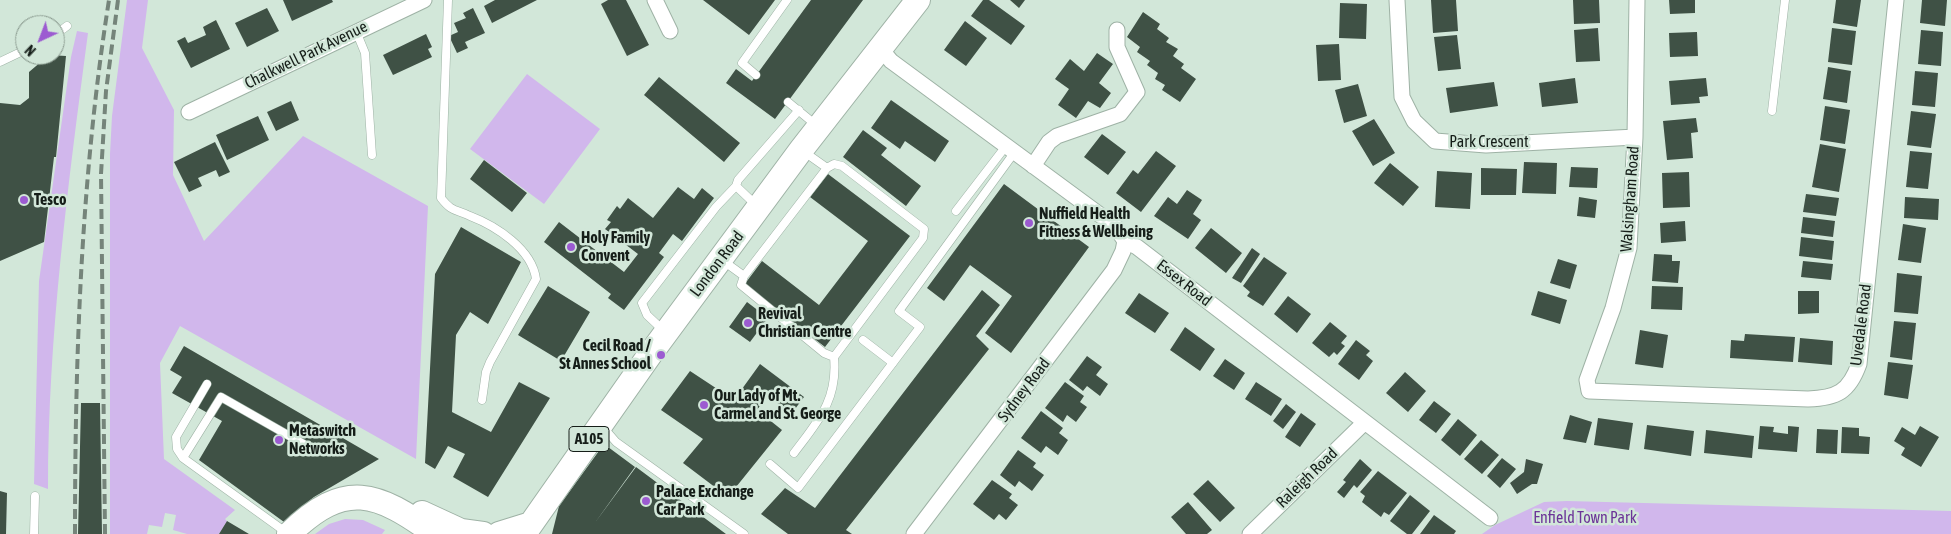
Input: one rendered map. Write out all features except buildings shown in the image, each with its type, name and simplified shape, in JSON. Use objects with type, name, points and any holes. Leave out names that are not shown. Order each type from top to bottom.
[{"type":"main road","name":"London Road","points":[[526,530],[599,436],[666,333],[801,150],[918,0]]},
{"type":"main road","points":[[289,534],[317,510],[334,501],[357,495],[377,500],[403,511],[435,534]]},
{"type":"main road","points":[[403,511],[420,512],[461,531],[484,534]]},
{"type":"main road","points":[[499,534],[526,530]]},
{"type":"street","name":"Chalkwell Park Avenue","points":[[189,112],[424,0]]},
{"type":"street","points":[[655,0],[670,30]]},
{"type":"street","name":"Park Crescent","points":[[1396,0],[1402,97],[1414,122],[1435,141],[1486,145],[1635,136]]},
{"type":"street","name":"Walsingham Road","points":[[1589,391],[1587,380],[1613,308],[1629,248],[1635,136],[1637,0]]},
{"type":"street","name":"Uvedale Road","points":[[1589,391],[1815,399],[1830,398],[1852,382],[1858,364],[1896,0]]},
{"type":"street","points":[[1033,166],[1049,142],[1057,136],[1120,114],[1136,92],[1117,47],[1117,30]]},
{"type":"street","name":"Essex Road","points":[[881,49],[891,61],[1115,226],[1125,241],[1137,246],[1490,518]]},
{"type":"street","name":"Sydney Road","points":[[914,534],[1114,270],[1124,251],[1125,241]]},
{"type":"street","name":"Raleigh Road","points":[[1250,534],[1364,422]]},
{"type":"lane","points":[[448,0],[441,198],[450,210],[470,216],[506,236],[525,254],[535,269],[536,279],[490,362],[486,372],[482,400]]},
{"type":"lane","points":[[756,75],[742,63],[787,0]]},
{"type":"lane","points":[[1772,111],[1785,0]]},
{"type":"lane","points":[[356,31],[366,53],[372,155]]},
{"type":"lane","points":[[0,62],[15,55]]},
{"type":"lane","points":[[788,102],[819,128]]},
{"type":"lane","points":[[666,333],[647,315],[642,303],[716,207],[736,186],[738,180],[799,110]]},
{"type":"lane","points":[[956,211],[1010,149]]},
{"type":"lane","points":[[770,464],[798,488],[893,364],[920,327],[899,312],[1010,149]]},
{"type":"lane","points":[[801,150],[826,168]]},
{"type":"lane","points":[[794,453],[829,402],[835,368],[834,357],[923,238],[924,229],[842,166],[834,164],[826,168],[744,276],[740,285],[824,353],[834,357]]},
{"type":"lane","points":[[736,186],[759,207]]},
{"type":"lane","points":[[721,259],[744,276]]},
{"type":"lane","points":[[863,340],[893,364]]},
{"type":"lane","points":[[206,384],[176,437],[177,449],[183,458],[289,534]]},
{"type":"lane","points":[[183,458],[221,397],[308,446]]},
{"type":"lane","points":[[599,436],[616,442]]},
{"type":"lane","points":[[599,436],[616,442],[744,534]]},
{"type":"lane","points":[[34,534],[35,496]]},
{"type":"green space","points":[[127,0],[148,0],[142,48],[174,110],[173,175],[204,241],[303,136],[428,206],[416,459],[180,326],[160,363],[164,459],[235,510],[225,519],[227,521],[219,534],[187,534],[173,530],[176,515],[165,513],[162,527],[149,525],[147,534],[110,534],[110,154],[112,116]]},
{"type":"green space","points":[[77,31],[88,33],[73,146],[55,317],[51,374],[48,489],[34,484],[39,281],[71,57]]},
{"type":"green space","points":[[527,74],[600,129],[544,204],[470,149]]},
{"type":"green space","name":"Enfield Town Park","points":[[1567,501],[1951,511],[1951,534],[1482,534],[1495,525],[1544,502]]},
{"type":"green space","points":[[345,519],[363,520],[385,530],[382,534],[315,534],[329,524]]},
{"type":"railway","points":[[75,534],[78,333],[86,199],[92,133],[109,0]]},
{"type":"railway","points":[[105,534],[101,174],[106,91],[118,0]]},
{"type":"place","name":"Tesco","points":[[24,200]]},
{"type":"place","name":"Nuffield Health Fitness & Wellbeing","points":[[1029,223]]},
{"type":"place","name":"Holy Family Convent","points":[[571,247]]},
{"type":"place","name":"Revival Christian Centre","points":[[748,323]]},
{"type":"place","name":"Cecil Road / St Annes School","points":[[661,355]]},
{"type":"place","name":"Our Lady of Mt. Carmel and St. George","points":[[704,405]]},
{"type":"place","name":"Metaswitch Networks","points":[[279,440]]},
{"type":"place","name":"Palace Exchange Car Park","points":[[646,501]]}]
